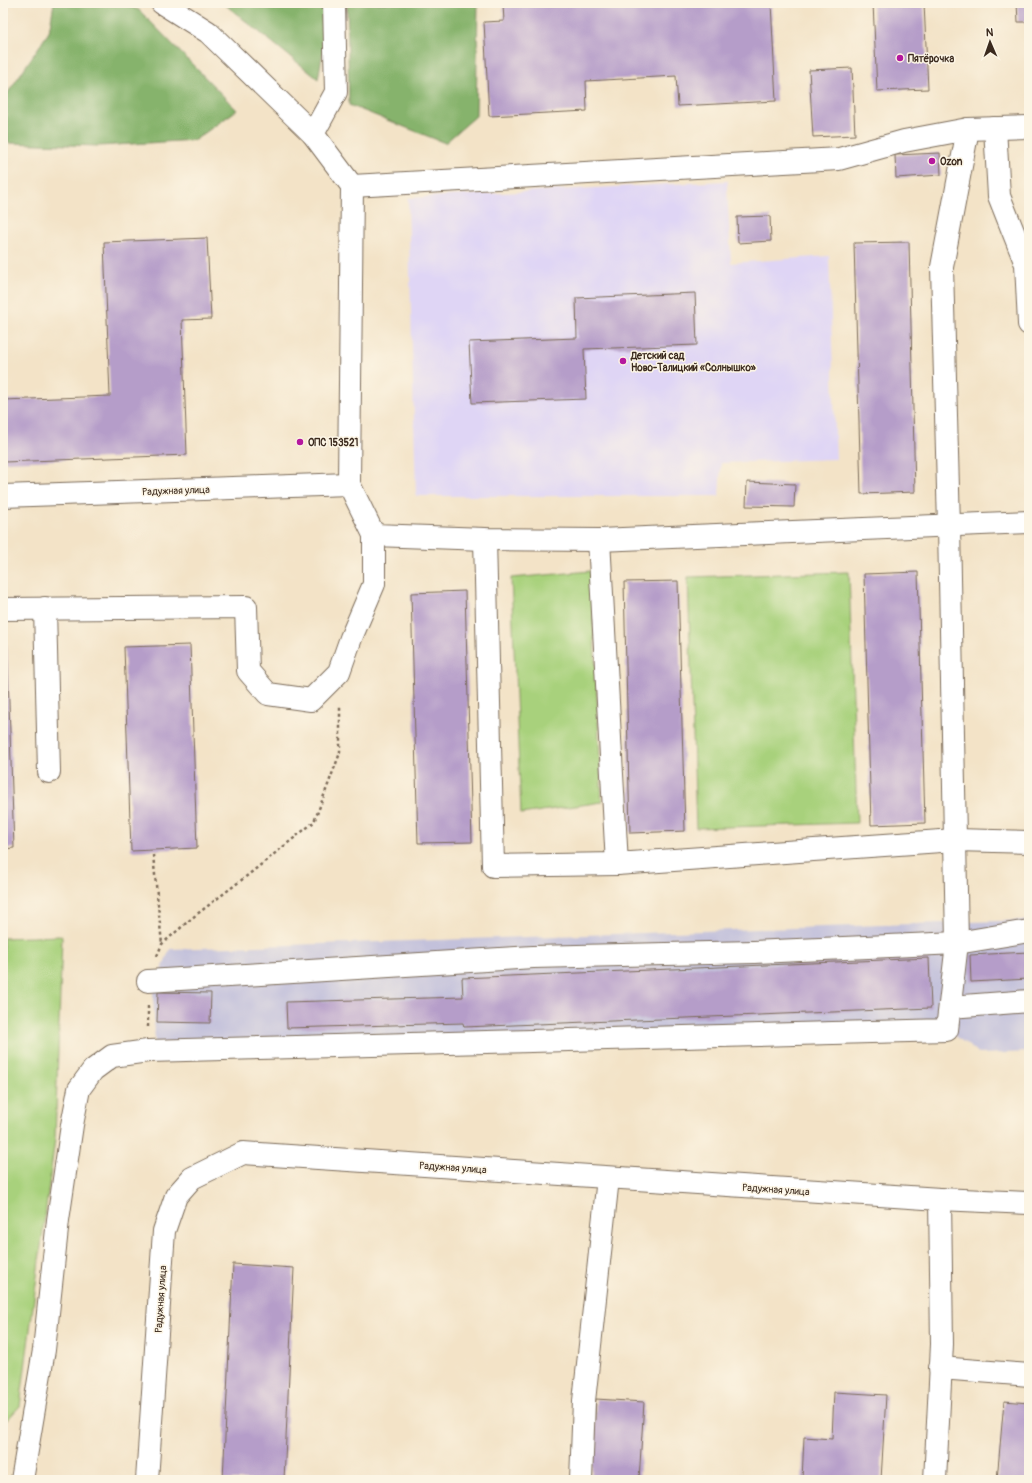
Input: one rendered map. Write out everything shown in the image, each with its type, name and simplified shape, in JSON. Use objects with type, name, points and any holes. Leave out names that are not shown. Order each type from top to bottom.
[{"type":"street","points":[[3,609],[246,607],[248,671],[268,694],[311,700],[339,672],[351,638],[374,584],[374,535],[349,484],[352,186],[313,134],[208,32],[162,3]]},
{"type":"street","points":[[313,134],[336,92],[334,3]]},
{"type":"street","points":[[352,186],[839,159],[904,141],[968,129],[1029,127]]},
{"type":"street","points":[[995,128],[999,196],[1026,264],[1029,324]]},
{"type":"street","points":[[22,1480],[44,1350],[58,1220],[72,1125],[79,1089],[94,1070],[112,1056],[148,1051],[947,1030],[956,943],[949,526],[942,267],[968,129]]},
{"type":"street","name":"Радужная улица","points":[[3,496],[349,484]]},
{"type":"street","points":[[374,535],[485,539],[599,540],[1029,522]]},
{"type":"street","points":[[485,539],[493,866],[617,864],[955,840],[1029,842]]},
{"type":"street","points":[[599,540],[617,864]]},
{"type":"street","points":[[45,608],[49,772]]},
{"type":"street","points":[[148,981],[533,956],[754,952],[956,943],[1029,931]]},
{"type":"street","points":[[950,1007],[1029,1001]]},
{"type":"street","name":"Радужная улица","points":[[147,1480],[164,1232],[176,1196],[192,1178],[243,1153],[608,1178],[940,1199],[1029,1203]]},
{"type":"street","points":[[581,1480],[584,1401],[608,1178]]},
{"type":"street","points":[[935,1480],[942,1344],[940,1199]]},
{"type":"street","points":[[940,1368],[1029,1375]]},
{"type":"path","points":[[162,944],[192,918],[314,822],[340,753],[339,672]]},
{"type":"path","points":[[148,1051],[148,981],[162,944],[153,855]]},
{"type":"shaded area","name":"Детский сад Ново-Талицкий «Солнышко»","points":[[728,181],[727,187],[731,263],[829,256],[836,459],[721,463],[719,496],[416,496],[408,198]]},
{"type":"shaded area","points":[[1029,920],[1029,1052],[980,1054],[947,1030],[155,1043],[153,990],[170,949]]},
{"type":"green space","points":[[54,3],[121,3],[139,10],[237,110],[195,140],[99,146],[8,143],[5,97],[49,32]]},
{"type":"green space","points":[[223,3],[322,3],[324,46],[318,79]]},
{"type":"green space","points":[[347,3],[478,3],[476,116],[445,143],[349,105]]},
{"type":"green space","points":[[591,571],[602,802],[521,814],[511,578]]},
{"type":"green space","points":[[849,572],[857,823],[696,828],[688,577]]},
{"type":"green space","points":[[62,936],[55,1139],[20,1406],[3,1424],[3,938]]},
{"type":"building","points":[[537,3],[771,3],[776,101],[678,106],[676,76],[586,81],[587,111],[489,116],[484,22],[504,21],[503,5]]},
{"type":"building","points":[[873,3],[924,3],[928,89],[877,91]]},
{"type":"building","points":[[1017,3],[1029,3],[1029,22],[1018,22]]},
{"type":"building","points":[[852,68],[855,135],[813,137],[809,70]]},
{"type":"building","points":[[940,153],[941,175],[896,178],[895,155]]},
{"type":"building","points":[[770,216],[771,241],[738,243],[737,217]]},
{"type":"building","points":[[207,238],[211,319],[182,320],[187,455],[4,462],[3,400],[110,396],[104,242]]},
{"type":"building","points":[[909,242],[915,492],[861,494],[854,243]]},
{"type":"building","points":[[695,293],[697,345],[584,349],[586,399],[472,403],[469,342],[577,338],[576,298]]},
{"type":"building","points":[[747,482],[795,484],[794,507],[746,506]]},
{"type":"building","points":[[918,572],[925,823],[871,825],[864,574]]},
{"type":"building","points":[[678,581],[685,831],[630,833],[624,582]]},
{"type":"building","points":[[465,591],[472,842],[418,843],[411,593]]},
{"type":"building","points":[[3,645],[7,645],[14,848],[3,849]]},
{"type":"building","points":[[190,645],[197,848],[131,851],[124,647]]},
{"type":"building","points":[[1029,952],[1029,979],[971,982],[970,955]]},
{"type":"building","points":[[929,958],[931,1008],[464,1027],[463,1023],[287,1028],[286,1002],[463,997],[462,978]]},
{"type":"building","points":[[158,992],[211,993],[210,1023],[157,1022]]},
{"type":"building","points":[[233,1264],[294,1268],[284,1480],[223,1480]]},
{"type":"building","points":[[834,1392],[886,1395],[881,1480],[802,1480],[804,1437],[832,1439]]},
{"type":"building","points":[[596,1399],[644,1402],[639,1480],[591,1480]]},
{"type":"building","points":[[1004,1401],[1029,1403],[1029,1480],[997,1480]]},
{"type":"place","name":"Пятёрочка","points":[[900,58]]},
{"type":"place","name":"Ozon","points":[[932,161]]},
{"type":"place","name":"Детский сад Ново-Талицкий «Солнышко»","points":[[623,361]]},
{"type":"place","name":"ОПС 153521","points":[[300,442]]}]
